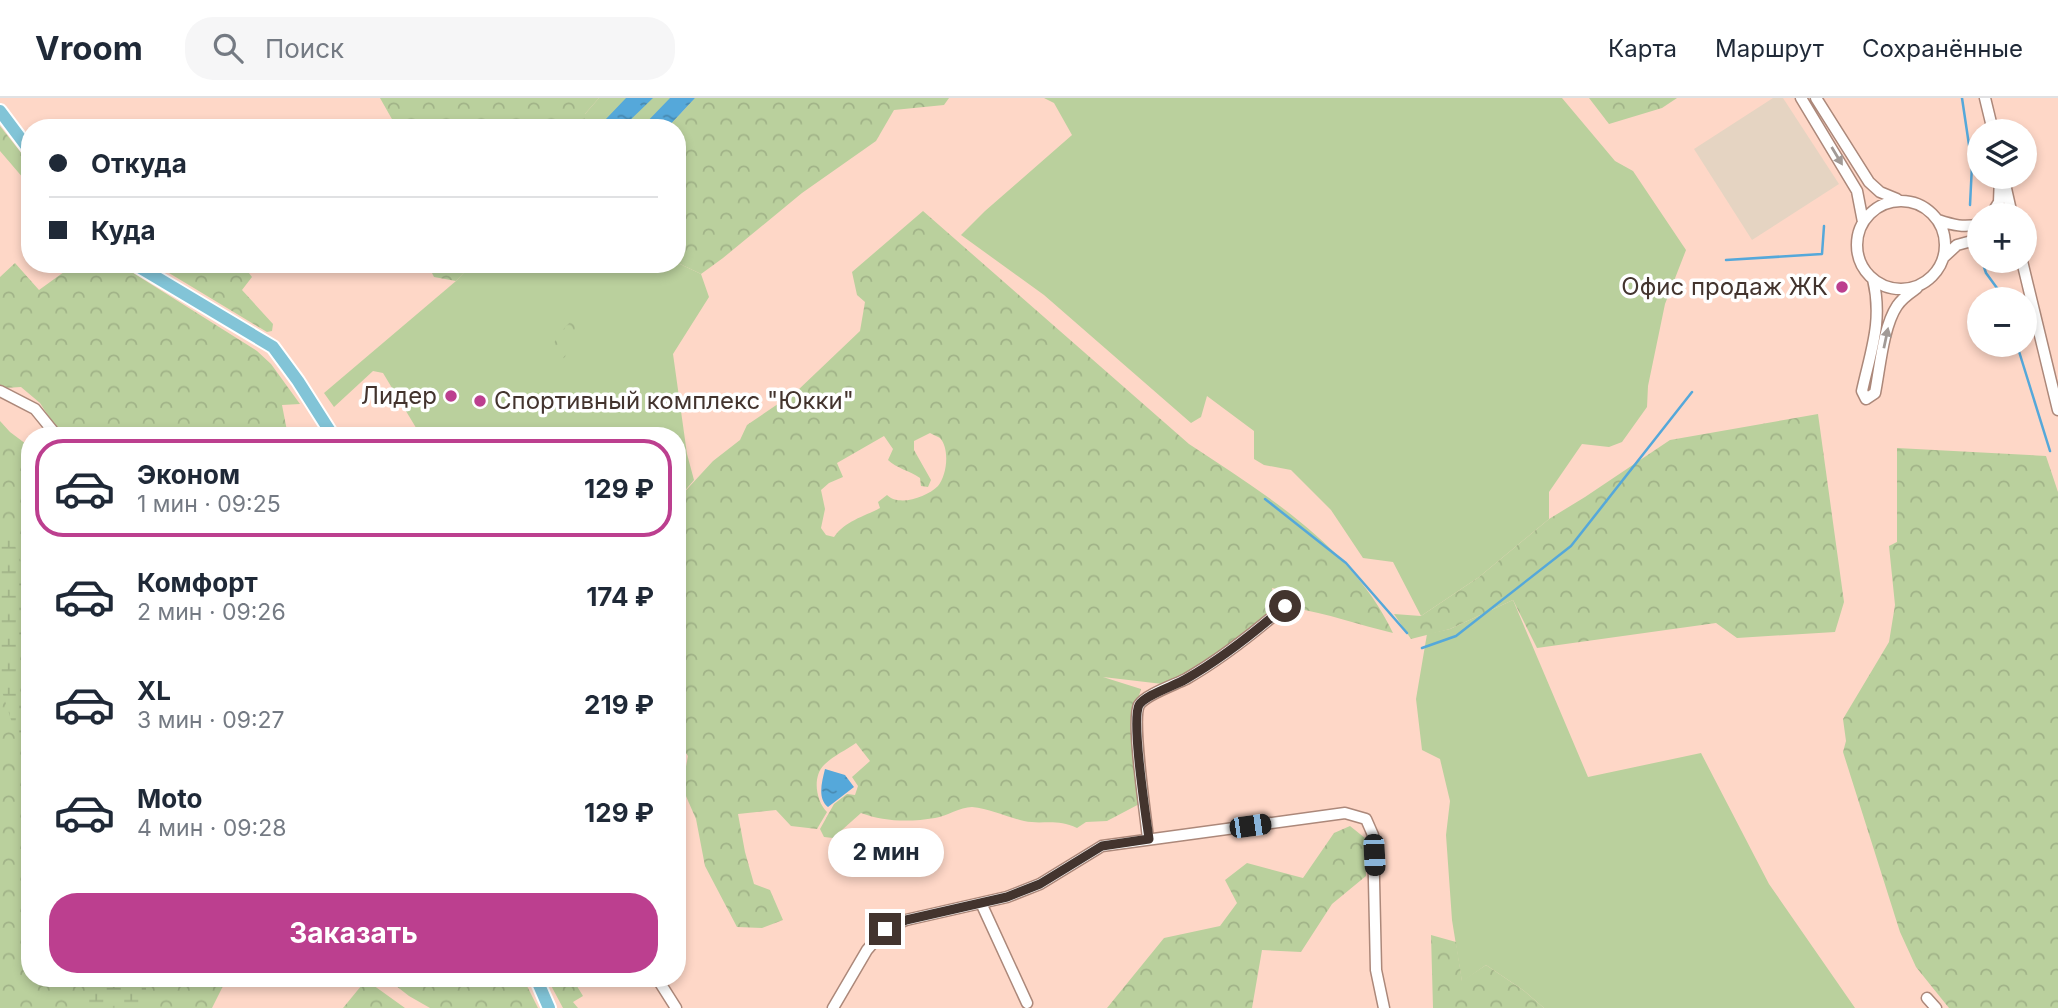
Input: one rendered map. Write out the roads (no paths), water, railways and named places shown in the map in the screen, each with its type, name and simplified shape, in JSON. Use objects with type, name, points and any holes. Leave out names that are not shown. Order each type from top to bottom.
[{"type":"main road","points":[[0,111],[21,139]]},
{"type":"main road","points":[[149,273],[273,347],[326,427]]},
{"type":"main road","points":[[540,987],[550,1008]]},
{"type":"street","points":[[1801,98],[1857,191],[1863,222],[1857,246],[1864,270],[1884,286],[1909,289],[1921,285]]},
{"type":"street","points":[[1816,98],[1869,182],[1889,198],[1922,206],[1938,220],[1944,231],[1944,257]]},
{"type":"street","points":[[1985,98],[1990,119]]},
{"type":"street","points":[[1863,222],[1873,210],[1886,203],[1901,200]]},
{"type":"street","points":[[1938,220],[1954,226],[1967,227]]},
{"type":"street","points":[[1873,279],[1878,301],[1878,318],[1862,391],[1866,399],[1874,393],[1895,308],[1931,278],[1944,257],[1957,245],[1967,242]]},
{"type":"street","points":[[2023,273],[2058,410]]},
{"type":"street","points":[[0,391],[35,409],[50,427]]},
{"type":"street","points":[[1149,839],[1138,746],[1138,708],[1143,701],[1186,679],[1225,654],[1285,606]]},
{"type":"street","points":[[833,1008],[867,950],[885,929],[906,920],[1007,897],[1040,884],[1102,846],[1345,813],[1366,818],[1373,835],[1376,970],[1384,1008]]},
{"type":"street","points":[[981,902],[1027,1003]]},
{"type":"street","points":[[663,987],[676,1008]]},
{"type":"street","points":[[1927,998],[1936,1008]]},
{"type":"water","points":[[626,98],[653,98],[631,119],[606,119]]},
{"type":"water","points":[[670,98],[695,98],[675,119],[650,119]]},
{"type":"water","points":[[825,769],[845,775],[854,787],[828,807],[821,794]]},
{"type":"waterway","points":[[1962,98],[1972,165],[1970,203]]},
{"type":"waterway","points":[[1726,260],[1822,254],[1824,226]]},
{"type":"waterway","points":[[1986,273],[1996,287]]},
{"type":"waterway","points":[[2021,357],[2050,451]]},
{"type":"waterway","points":[[1422,648],[1456,636],[1571,546],[1692,392]]},
{"type":"waterway","points":[[1265,499],[1346,563],[1407,633]]},
{"type":"place","name":"Офис продаж ЖК","points":[[1842,287]]},
{"type":"place","name":"Лидер","points":[[451,396]]},
{"type":"place","name":"Спортивный комплекс \"Юкки\"","points":[[480,401]]}]
